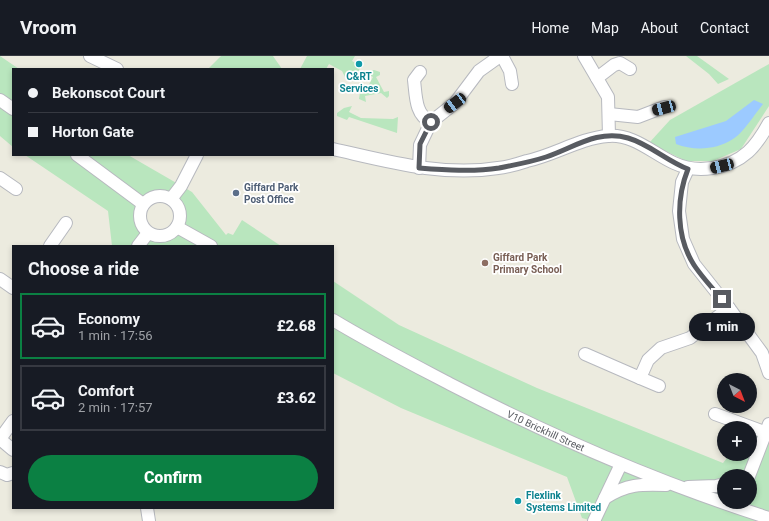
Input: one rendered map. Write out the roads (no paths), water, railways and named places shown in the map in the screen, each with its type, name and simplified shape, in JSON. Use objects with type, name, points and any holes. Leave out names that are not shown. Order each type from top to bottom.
[{"type":"street","points":[[90,56],[115,68]]},
{"type":"street","points":[[419,168],[420,144],[431,122],[455,103],[479,71],[501,56],[510,71],[512,84]]},
{"type":"street","points":[[584,56],[608,98],[609,136]]},
{"type":"street","points":[[597,78],[614,65],[620,63],[630,69]]},
{"type":"street","points":[[420,72],[414,80],[416,104],[423,118],[431,122]]},
{"type":"street","points":[[0,100],[12,108]]},
{"type":"street","points":[[609,114],[638,117],[664,108]]},
{"type":"street","points":[[334,149],[419,168],[458,171],[497,168],[546,157],[587,139],[609,136],[628,138],[688,169],[712,168],[731,163],[748,152],[768,128]]},
{"type":"street","points":[[78,156],[144,204]]},
{"type":"street","points":[[170,200],[181,186],[196,156]]},
{"type":"street","points":[[688,169],[682,182],[679,210],[683,239],[694,264],[762,353],[769,373]]},
{"type":"street","points":[[157,197],[170,200],[175,204],[179,213],[179,222],[173,232],[164,236],[153,236],[148,233],[140,222],[140,215],[144,204],[148,200],[157,197]]},
{"type":"street","points":[[51,245],[66,223]]},
{"type":"street","points":[[176,227],[210,245]]},
{"type":"street","points":[[139,245],[148,233]]},
{"type":"street","points":[[0,279],[12,287]]},
{"type":"street","points":[[640,378],[648,360],[661,348],[690,338],[729,308]]},
{"type":"street","name":"V10 Brickhill Street","points":[[334,321],[371,343],[493,406],[563,439],[621,464],[681,487],[717,498]]},
{"type":"street","points":[[584,354],[659,386]]},
{"type":"street","points":[[715,414],[768,428],[752,469]]},
{"type":"street","points":[[12,422],[0,440],[12,449]]},
{"type":"street","points":[[594,521],[621,464]]},
{"type":"street","points":[[0,472],[7,475],[12,472]]},
{"type":"street","points":[[605,498],[620,488],[643,484],[681,487],[717,486]]},
{"type":"street","points":[[147,509],[149,521]]},
{"type":"street","name":"V10 Brickhill Street","points":[[749,509],[769,518]]},
{"type":"water","points":[[754,100],[763,104],[745,128],[737,136],[726,143],[705,148],[690,148],[676,144],[675,137],[726,121]]},
{"type":"place","name":"C&RT Services","points":[[359,64]]},
{"type":"place","name":"Giffard Park Post Office","points":[[236,193]]},
{"type":"place","name":"Giffard Park Primary School","points":[[485,263]]},
{"type":"place","name":"Flexlink Systems Limited","points":[[518,501]]}]
